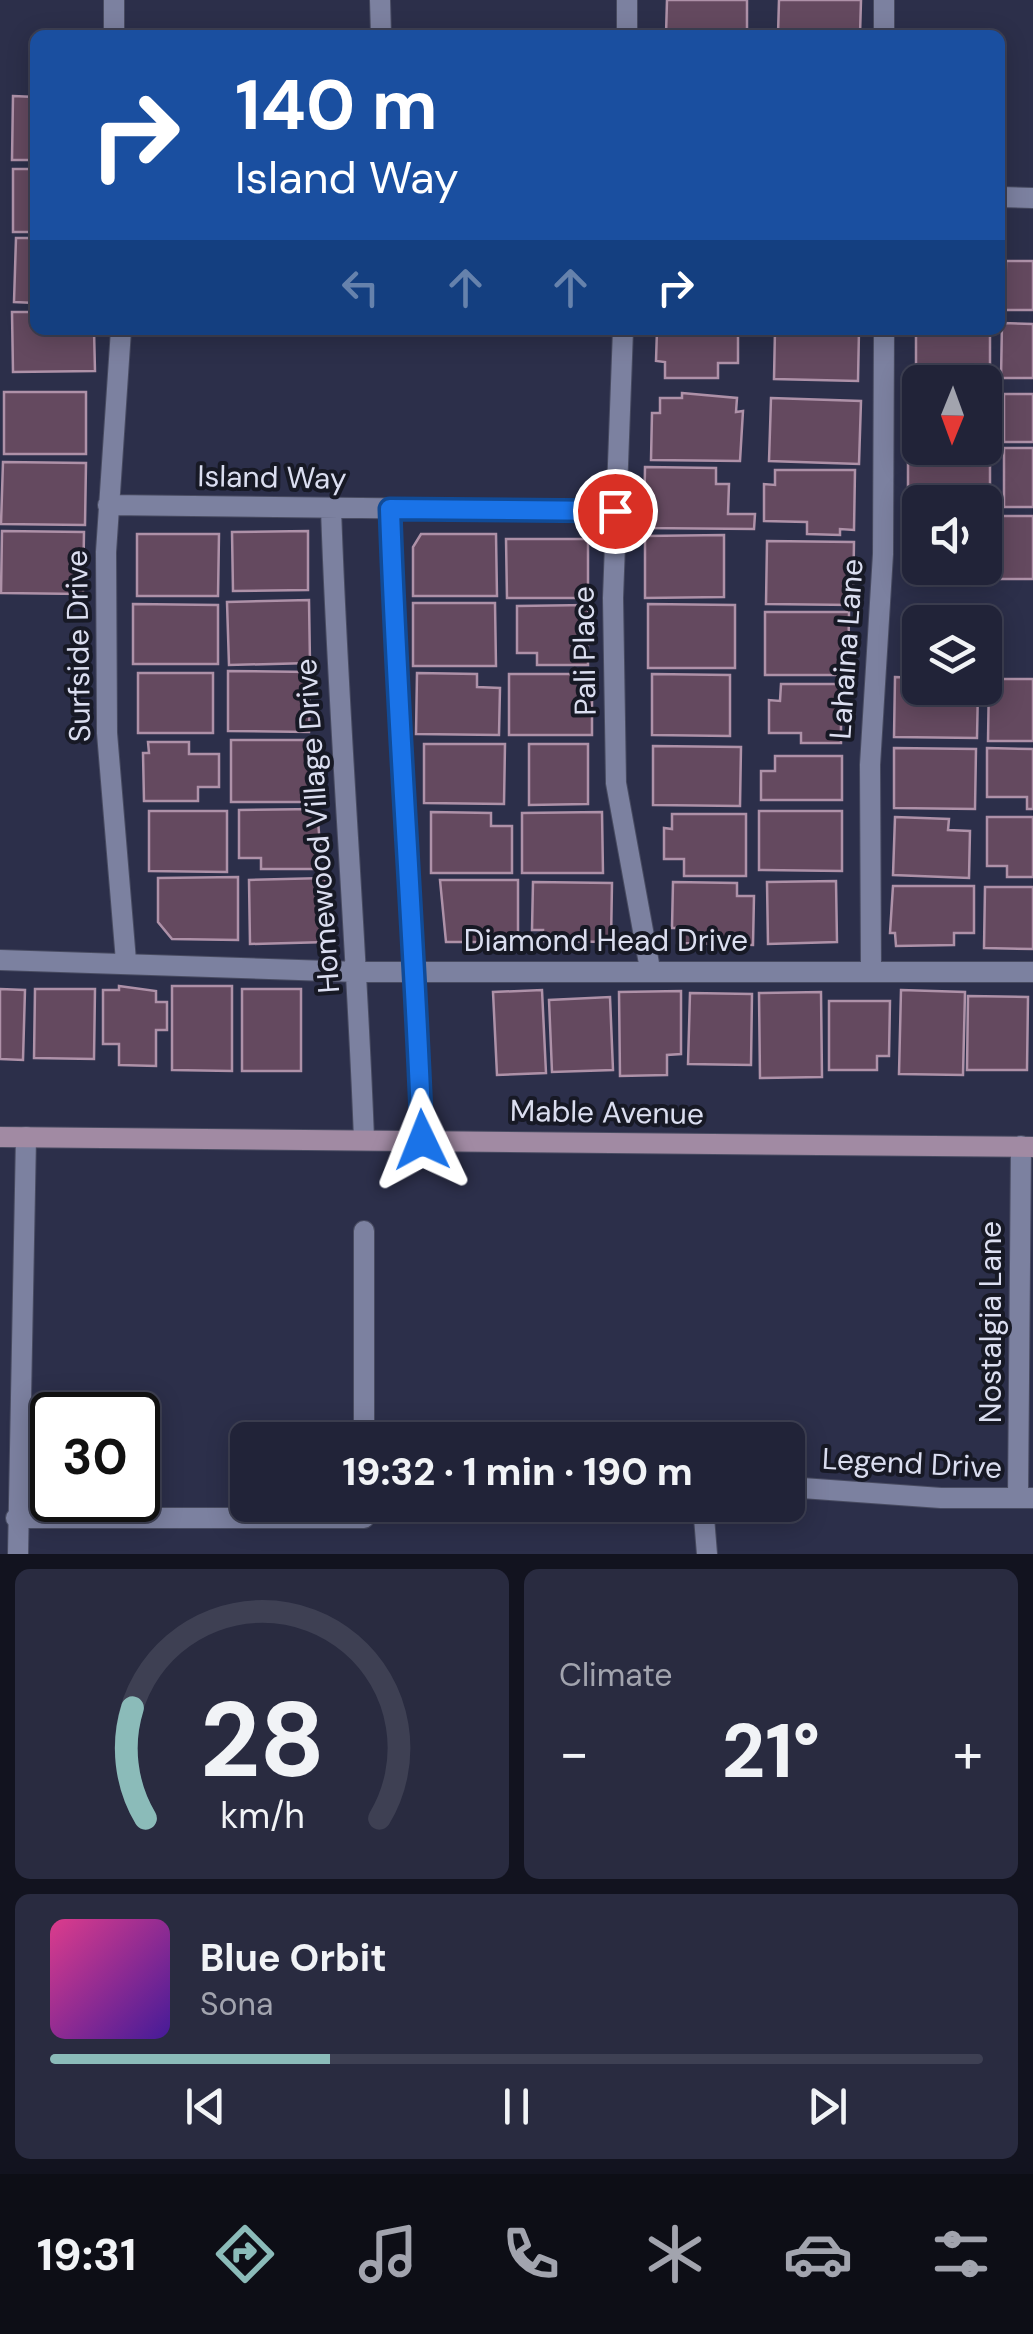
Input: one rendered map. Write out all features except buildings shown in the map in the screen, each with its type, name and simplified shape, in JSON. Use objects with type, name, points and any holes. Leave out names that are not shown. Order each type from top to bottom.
[{"type":"street","points":[[114,0],[114,30]]},
{"type":"street","points":[[380,0],[381,30]]},
{"type":"street","points":[[627,0],[627,30]]},
{"type":"street","points":[[884,0],[884,30]]},
{"type":"street","points":[[1005,197],[1033,198]]},
{"type":"street","name":"Surfside Drive","points":[[121,335],[108,505],[107,733],[126,961]]},
{"type":"street","name":"Pali Place","points":[[623,335],[615,511],[616,783],[650,968]]},
{"type":"street","name":"Lahaina Lane","points":[[871,972],[870,765],[883,554],[884,335]]},
{"type":"street","name":"Island Way","points":[[108,505],[615,511]]},
{"type":"street","name":"Homewood Village Drive","points":[[332,508],[338,729],[358,972],[364,1139]]},
{"type":"street","points":[[390,509],[396,726],[416,971],[422,1140]]},
{"type":"street","name":"Diamond Head Drive","points":[[0,960],[126,961],[358,972],[650,968],[1033,972]]},
{"type":"street","name":"Mable Avenue","points":[[0,1137],[1027,1146]]},
{"type":"street","points":[[18,1554],[26,1137]]},
{"type":"street","name":"Nostalgia Lane","points":[[1026,1498],[1027,1146]]},
{"type":"street","points":[[364,1231],[364,1422]]},
{"type":"street","name":"Legend Drive","points":[[805,1488],[1026,1498]]},
{"type":"street","points":[[16,1518],[230,1514]]},
{"type":"street","points":[[704,1522],[707,1554]]},
{"type":"route","points":[[422,1140],[416,971],[396,726],[390,509],[615,511]]}]
